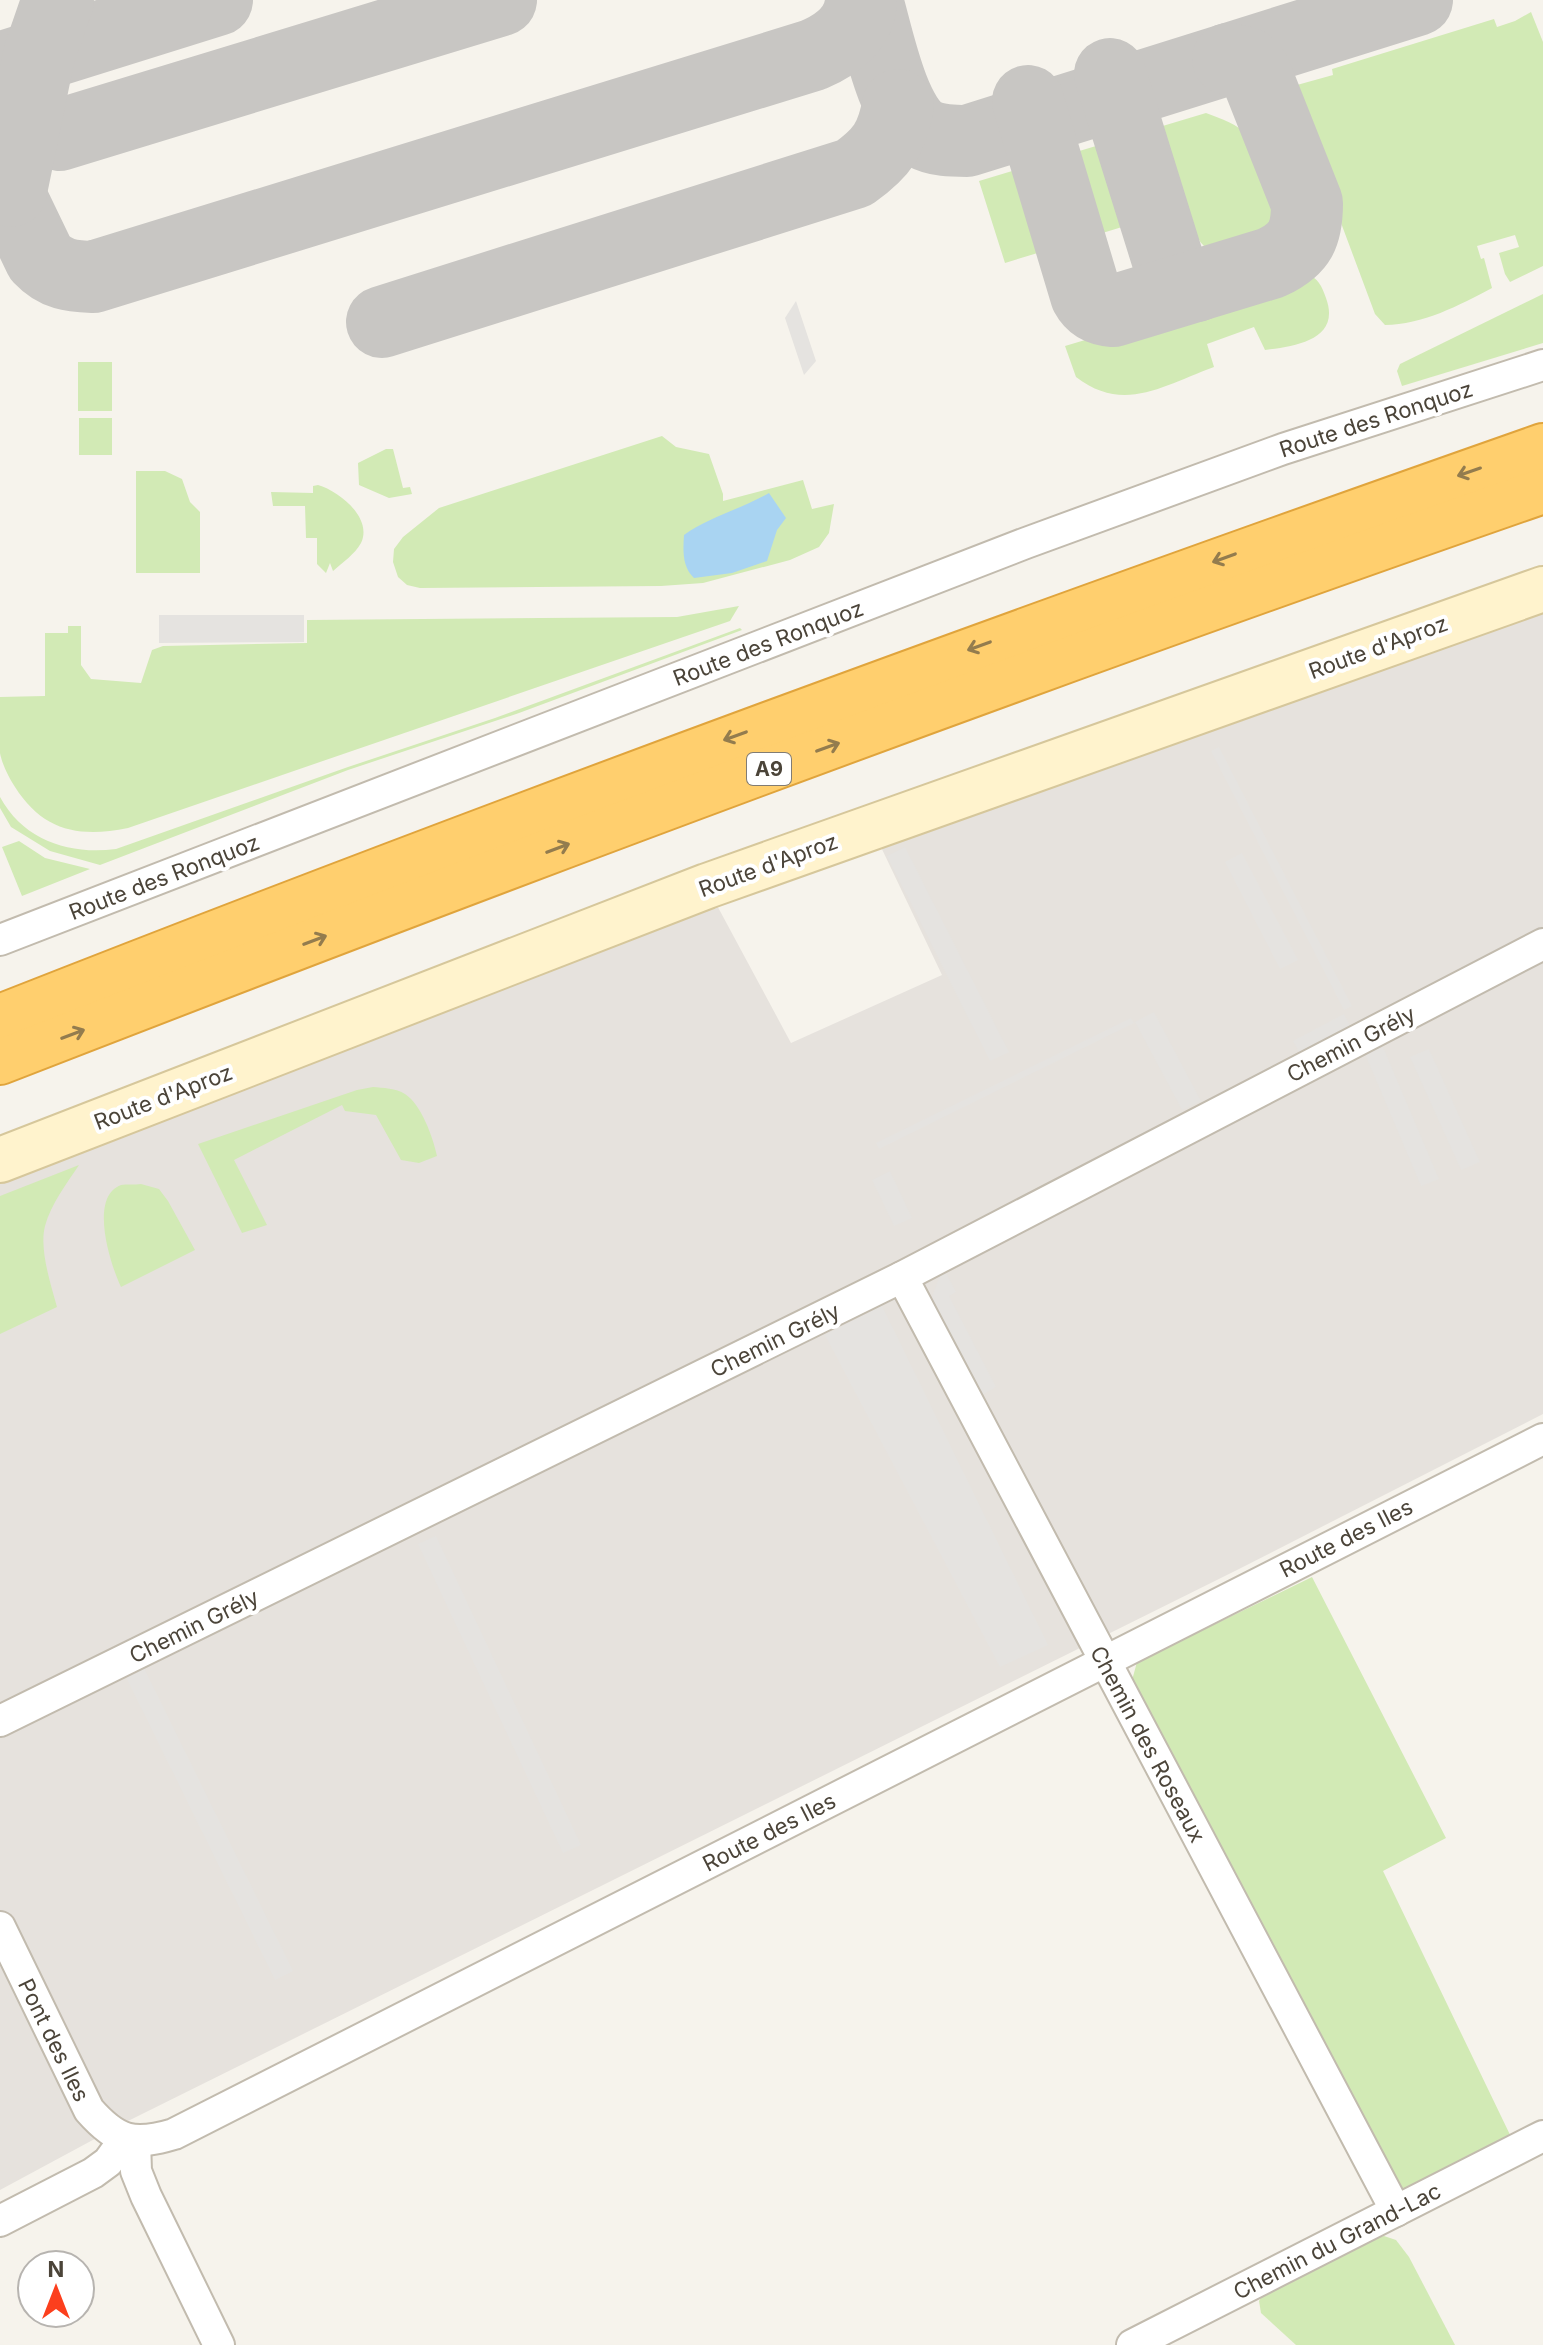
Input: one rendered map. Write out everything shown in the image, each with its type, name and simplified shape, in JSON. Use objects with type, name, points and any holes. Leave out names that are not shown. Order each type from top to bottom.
[{"type":"highway","name":"A9","points":[[0,1017],[480,832],[922,667],[1543,446]]},
{"type":"highway","name":"A9","points":[[0,1062],[904,719],[1244,595],[1543,491]]},
{"type":"street","name":"Route des Ronquoz","points":[[0,940],[1026,543],[1283,449],[1543,365]]},
{"type":"street","name":"Route d'Aproz","points":[[0,1160],[1543,589]]},
{"type":"street","name":"Chemin Grély","points":[[0,1721],[902,1277],[1543,944]]},
{"type":"street","name":"Chemin des Roseaux","points":[[902,1277],[1396,2211]]},
{"type":"street","name":"Route des Iles","points":[[130,2140],[154,2140],[174,2134],[1543,1439]]},
{"type":"street","name":"Pont des Iles","points":[[0,1927],[83,2100],[103,2126],[130,2140]]},
{"type":"street","name":"Chemin du Grand-Lac","points":[[1132,2345],[1543,2136]]},
{"type":"street","points":[[0,2221],[93,2173],[130,2140]]},
{"type":"street","points":[[130,2140],[136,2171],[146,2196],[219,2345]]},
{"type":"shaded area","points":[[796,301],[816,361],[804,375],[785,318]]},
{"type":"shaded area","points":[[1543,607],[1543,1414],[1237,1570],[128,2121],[0,2190],[0,1175],[713,898],[791,1043],[942,975],[880,845]]},
{"type":"shaded area","points":[[159,615],[304,615],[304,642],[159,643]]},
{"type":"shaded area","points":[[1219,747],[1352,1006],[1344,1010],[1211,751]]},
{"type":"shaded area","points":[[905,847],[1009,1052],[990,1061],[887,856]]},
{"type":"shaded area","points":[[1242,853],[1298,960],[1280,969],[1225,862]]},
{"type":"shaded area","points":[[1154,1012],[1201,1101],[1182,1110],[1135,1022]]},
{"type":"shaded area","points":[[1344,1014],[1353,1031],[1302,1058],[1293,1041]]},
{"type":"shaded area","points":[[1131,1018],[1134,1023],[879,1149],[876,1143]]},
{"type":"shaded area","points":[[1383,1047],[1439,1179],[1421,1186],[1365,1054]]},
{"type":"shaded area","points":[[1429,1049],[1480,1162],[1461,1170],[1410,1057]]},
{"type":"shaded area","points":[[890,1171],[912,1218],[894,1226],[872,1180]]},
{"type":"shaded area","points":[[943,1267],[956,1292],[949,1296],[996,1387],[982,1395],[931,1300]]},
{"type":"shaded area","points":[[882,1306],[1048,1645],[1000,1667],[825,1335]]},
{"type":"shaded area","points":[[436,1536],[581,1845],[563,1853],[418,1544]]},
{"type":"shaded area","points":[[142,1664],[293,1971],[275,1980],[124,1673]]},
{"type":"green space","points":[[1531,12],[1543,42],[1543,266],[1510,282],[1499,253],[1519,247],[1515,235],[1477,246],[1481,259],[1484,258],[1492,288],[1427,318],[1385,325],[1375,314],[1291,89],[1333,75],[1332,69],[1494,19],[1497,27]]},
{"type":"green space","points":[[1206,113],[1244,132],[1262,157],[1273,195],[1275,218],[1272,228],[1259,242],[1228,253],[1210,251],[1198,238],[1187,207],[1005,263],[979,181]]},
{"type":"green space","points":[[1306,274],[1314,277],[1321,286],[1329,312],[1322,331],[1302,343],[1265,350],[1254,327],[1207,344],[1214,367],[1144,393],[1111,394],[1076,377],[1065,346]]},
{"type":"green space","points":[[1543,294],[1543,343],[1402,386],[1397,371],[1400,364]]},
{"type":"green space","points":[[78,362],[112,362],[112,411],[78,411]]},
{"type":"green space","points":[[79,418],[112,418],[112,455],[79,455]]},
{"type":"green space","points":[[662,436],[676,447],[709,454],[723,501],[803,480],[812,509],[834,504],[829,533],[819,547],[790,560],[703,583],[420,588],[407,585],[398,577],[393,562],[394,549],[403,537],[439,508]]},
{"type":"green space","points":[[386,449],[393,449],[403,488],[410,487],[412,494],[389,498],[359,485],[358,463]]},
{"type":"green space","points":[[136,471],[165,471],[182,479],[190,502],[200,512],[200,573],[136,573]]},
{"type":"green space","points":[[318,485],[335,493],[352,507],[362,524],[363,534],[361,543],[352,555],[333,571],[330,563],[326,573],[317,564],[317,538],[306,538],[305,506],[273,506],[271,492],[313,493],[313,486]]},
{"type":"green space","points":[[739,606],[730,621],[128,828],[78,831],[50,822],[26,802],[15,787],[0,753],[0,697],[45,696],[45,633],[68,633],[68,626],[81,626],[81,665],[91,679],[141,683],[152,650],[163,646],[307,643],[307,620],[677,617]]},
{"type":"green space","points":[[740,628],[742,630],[519,713],[348,770],[100,865],[50,851],[11,827],[0,808],[0,797],[22,825],[50,842],[82,850],[116,849],[495,718]]},
{"type":"green space","points":[[19,841],[45,858],[90,869],[22,896],[2,847]]},
{"type":"green space","points":[[373,1087],[398,1091],[411,1099],[426,1122],[437,1156],[419,1163],[401,1160],[376,1115],[345,1111],[342,1105],[234,1160],[267,1225],[242,1233],[198,1144]]},
{"type":"green space","points":[[79,1165],[51,1210],[45,1226],[46,1267],[57,1307],[0,1334],[0,1196]]},
{"type":"green space","points":[[141,1184],[159,1189],[195,1250],[121,1287],[105,1233],[106,1203],[111,1192],[121,1185]]},
{"type":"green space","points":[[1312,1577],[1446,1838],[1383,1871],[1513,2141],[1413,2192],[1398,2191],[1131,1684],[1137,1662]]},
{"type":"green space","points":[[1384,2236],[1396,2240],[1409,2257],[1455,2345],[1296,2345],[1261,2313],[1259,2301],[1265,2290],[1367,2240]]},
{"type":"water","points":[[769,493],[786,518],[777,530],[767,561],[732,573],[694,578],[685,564],[684,535]]},
{"type":"taxiway","points":[[11,191],[39,55],[58,0]]},
{"type":"taxiway","points":[[6,66],[217,0]]},
{"type":"taxiway","points":[[59,135],[501,0]]},
{"type":"taxiway","points":[[0,175],[40,258],[64,274],[93,277],[813,55],[846,34],[860,10],[861,0]]},
{"type":"taxiway","points":[[867,0],[888,74],[903,111],[924,134],[950,141],[967,141],[1417,0]]},
{"type":"taxiway","points":[[1028,101],[1086,295],[1097,307],[1113,311],[1271,263],[1296,246],[1304,232],[1307,203],[1255,72],[1246,63],[1228,59]]},
{"type":"taxiway","points":[[1110,74],[1171,270],[1175,279],[1196,286]]},
{"type":"taxiway","points":[[382,322],[854,173],[872,159],[884,144],[893,127],[898,105]]}]
